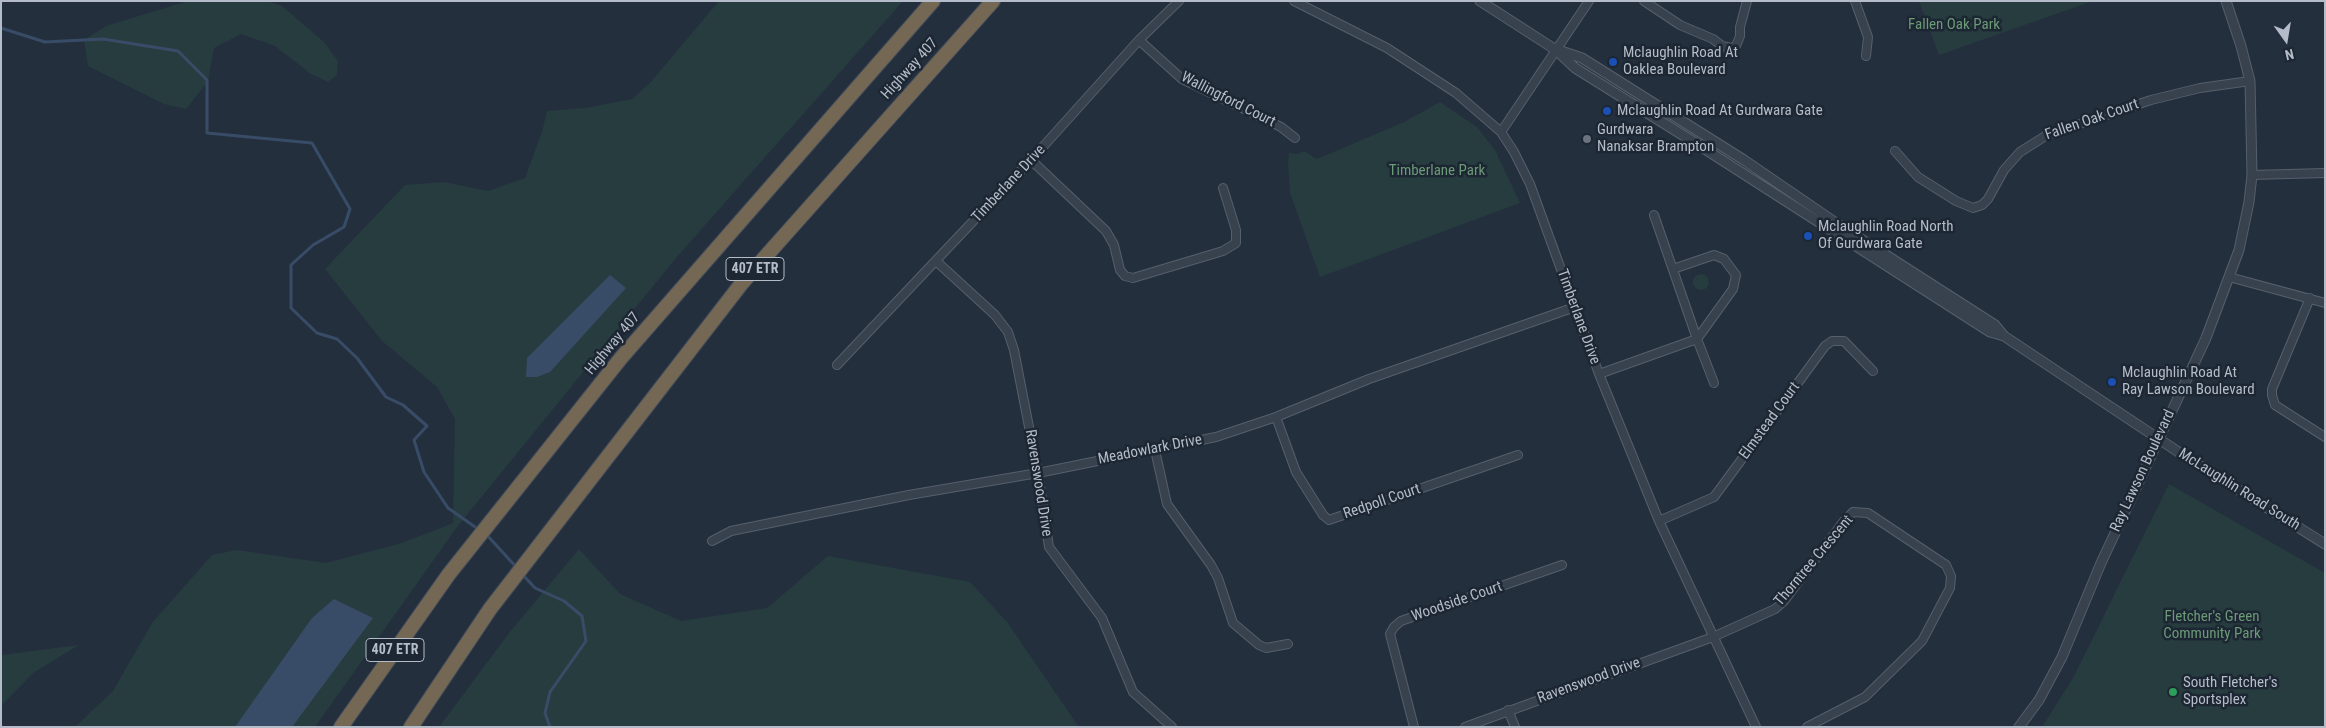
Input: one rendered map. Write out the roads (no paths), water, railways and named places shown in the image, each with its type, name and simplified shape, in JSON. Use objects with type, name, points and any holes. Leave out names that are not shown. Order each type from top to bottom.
[{"type":"highway","name":"Highway 407","points":[[341,727],[449,574],[627,351],[932,1]]},
{"type":"highway","name":"Highway 407","points":[[411,727],[490,609],[742,283],[993,1]]},
{"type":"highway","points":[[418,727],[423,710]]},
{"type":"street","name":"Timberlane Drive","points":[[837,365],[1031,160],[1139,40],[1179,1]]},
{"type":"street","name":"Timberlane Drive","points":[[1294,1],[1387,48],[1456,93],[1501,132],[1530,184],[1599,374],[1659,521],[1756,727]]},
{"type":"street","name":"McLaughlin Road South","points":[[1480,1],[1556,50],[1575,68],[1990,332],[2004,336],[2325,544]]},
{"type":"street","points":[[1501,132],[1589,1]]},
{"type":"street","points":[[1644,1],[1680,25],[1731,48],[1736,46],[1740,36],[1740,27],[1747,1]]},
{"type":"street","points":[[1855,1],[1868,37],[1866,56]]},
{"type":"street","name":"Ray Lawson Boulevard","points":[[2019,727],[2039,700],[2062,656],[2080,611],[2158,437],[2206,338],[2239,250],[2249,202],[2252,175],[2250,80],[2226,1]]},
{"type":"street","name":"Wallingford Court","points":[[1139,40],[1182,80],[1281,127],[1295,138]]},
{"type":"street","name":"Fallen Oak Court","points":[[1895,151],[1918,177],[1956,201],[1972,208],[1982,205],[1988,199],[2004,170],[2020,152],[2047,134],[2151,100],[2200,88],[2250,80]]},
{"type":"street","points":[[1031,160],[1106,231],[1114,245],[1120,270],[1126,276],[1133,278],[1223,250],[1236,243],[1236,230],[1222,188]]},
{"type":"street","points":[[2252,175],[2325,173]]},
{"type":"street","points":[[1654,215],[1714,383]]},
{"type":"street","points":[[1599,374],[1697,339],[1733,289],[1736,275],[1724,259],[1714,255],[1673,269]]},
{"type":"street","name":"Ravenswood Drive","points":[[936,261],[995,315],[1008,332],[1014,350],[1038,472],[1049,547],[1102,618],[1133,692],[1172,727]]},
{"type":"street","points":[[2229,277],[2325,303]]},
{"type":"street","points":[[2310,298],[2274,385],[2272,396],[2275,405],[2325,437]]},
{"type":"street","name":"Meadowlark Drive","points":[[712,541],[731,531],[1216,437],[1276,416],[1369,379],[1575,308]]},
{"type":"street","name":"Elmstead Court","points":[[1659,521],[1714,497],[1826,346],[1832,341],[1844,341],[1872,371]]},
{"type":"street","name":"Redpoll Court","points":[[1276,416],[1296,472],[1323,515],[1329,520],[1518,455]]},
{"type":"street","points":[[1155,450],[1167,504],[1218,578],[1233,623],[1259,645],[1266,648],[1288,644]]},
{"type":"street","name":"Thorntree Crescent","points":[[1713,637],[1768,612],[1784,601],[1853,512],[1868,513],[1946,565],[1951,576],[1950,588],[1922,641],[1865,697],[1807,727]]},
{"type":"street","name":"Woodside Court","points":[[1414,727],[1390,634],[1394,627],[1401,621],[1562,565]]},
{"type":"street","name":"Ravenswood Drive","points":[[1465,727],[1713,637]]},
{"type":"street","points":[[1508,710],[1515,727]]},
{"type":"water","points":[[610,275],[626,288],[550,372],[537,377],[526,377],[527,358]]},
{"type":"water","points":[[334,599],[373,618],[292,727],[235,727],[312,618]]},
{"type":"waterway","points":[[1,28],[45,42],[103,39],[178,51],[207,80],[207,133],[312,143],[350,209],[344,227],[313,245],[291,265],[291,308],[317,333],[337,339],[357,358],[386,397],[403,405],[427,426],[414,440],[424,472],[448,508],[478,529]]},
{"type":"waterway","points":[[486,534],[517,568]]},
{"type":"waterway","points":[[523,575],[535,588],[564,601],[582,616],[586,641],[550,692],[545,713],[550,727]]},
{"type":"place","name":"Mclaughlin Road At Oaklea Boulevard","points":[[1613,62]]},
{"type":"place","name":"Mclaughlin Road At Gurdwara Gate","points":[[1607,111]]},
{"type":"place","name":"Gurdwara Nanaksar Brampton","points":[[1587,139]]},
{"type":"place","name":"Mclaughlin Road North Of Gurdwara Gate","points":[[1808,236]]},
{"type":"place","name":"Mclaughlin Road At Ray Lawson Boulevard","points":[[2112,382]]},
{"type":"place","name":"South Fletcher's Sportsplex","points":[[2173,692]]},
{"type":"park label","name":"Fallen Oak Park","points":[[1954,25]]},
{"type":"park label","name":"Timberlane Park","points":[[1437,171]]},
{"type":"park label","name":"Fletcher's Green Community Park","points":[[2212,626]]}]
